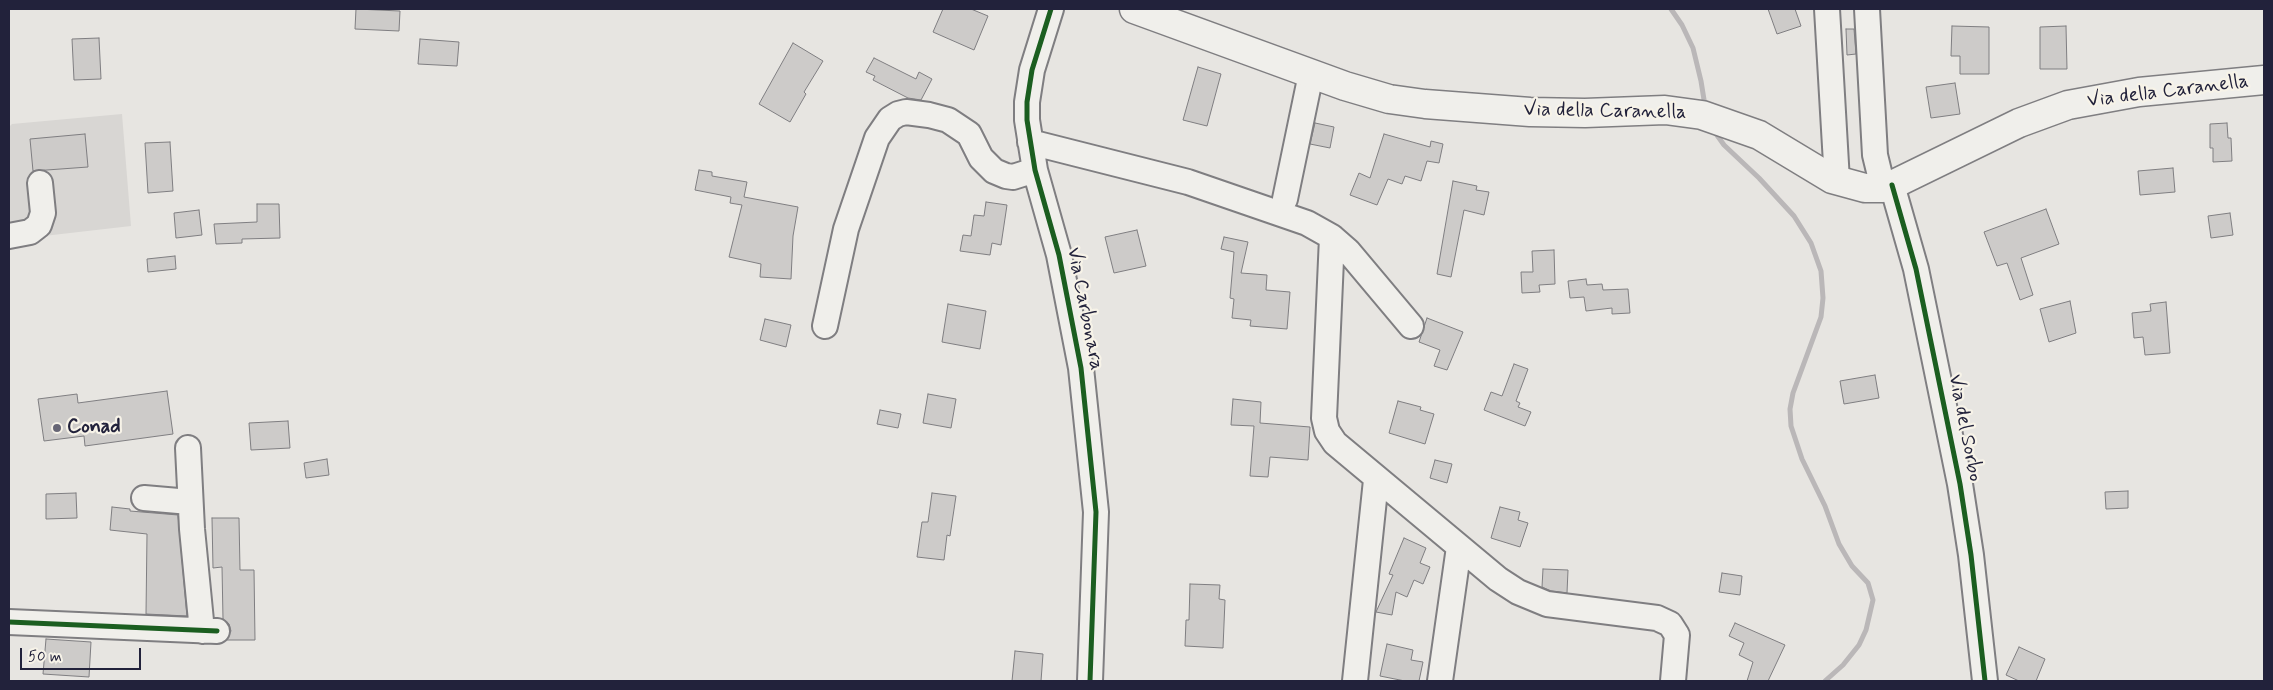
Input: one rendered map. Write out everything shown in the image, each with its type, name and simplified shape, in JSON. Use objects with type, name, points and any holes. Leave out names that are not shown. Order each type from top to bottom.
[{"type":"main road","name":"Via della Caranella","points":[[1134,9],[1371,94],[1425,104],[1565,113],[1665,110],[1702,115],[1738,126],[1772,141],[1819,173],[1858,187],[1888,186],[2019,123],[2068,105],[2139,92],[2264,80]]},
{"type":"street","name":"Via Carbonara","points":[[1051,9],[1038,44],[1028,92],[1027,120],[1035,170],[1059,255],[1081,368],[1096,512],[1090,681]]},
{"type":"street","points":[[1827,9],[1837,181]]},
{"type":"street","name":"Via del Sorbo","points":[[1867,9],[1875,155],[1888,186],[1916,269],[1960,484],[1970,546],[1985,681]]},
{"type":"street","points":[[1285,199],[1311,74]]},
{"type":"street","points":[[825,326],[846,228],[877,138],[890,118],[906,112],[948,120],[968,134],[981,158],[994,171],[1006,176],[1014,176],[1035,170]]},
{"type":"street","points":[[1030,142],[1188,182],[1307,223],[1332,237],[1348,251],[1411,326]]},
{"type":"street","points":[[9,236],[30,232],[39,225],[43,213],[40,183]]},
{"type":"street","points":[[1332,237],[1325,425],[1335,443],[1376,480],[1504,584],[1533,599],[1556,606],[1666,621],[1672,626],[1676,635],[1673,681]]},
{"type":"street","points":[[9,622],[209,631],[190,502],[188,448]]},
{"type":"street","points":[[1355,681],[1376,480]]},
{"type":"street","points":[[144,498],[190,502]]},
{"type":"street","points":[[1440,681],[1459,547]]},
{"type":"shaded area","points":[[122,114],[131,226],[9,240],[9,127],[12,124]]},
{"type":"building","points":[[356,9],[400,11],[399,31],[355,29]]},
{"type":"building","points":[[943,9],[971,9],[988,16],[974,50],[933,32]]},
{"type":"building","points":[[1768,9],[1795,9],[1801,26],[1777,34]]},
{"type":"building","points":[[1952,26],[1989,27],[1989,74],[1960,74],[1960,56],[1951,56]]},
{"type":"building","points":[[2066,26],[2067,69],[2040,69],[2040,27]]},
{"type":"building","points":[[1846,29],[1854,29],[1856,54],[1847,55]]},
{"type":"building","points":[[99,38],[101,79],[74,80],[72,39]]},
{"type":"building","points":[[420,39],[459,42],[457,66],[418,64]]},
{"type":"building","points":[[793,43],[823,61],[804,92],[806,94],[790,122],[759,104]]},
{"type":"building","points":[[874,58],[916,79],[919,72],[932,79],[921,100],[908,98],[873,80],[875,76],[866,72]]},
{"type":"building","points":[[1198,67],[1221,74],[1207,126],[1183,120]]},
{"type":"building","points":[[1955,83],[1960,114],[1931,118],[1926,87]]},
{"type":"building","points":[[1315,123],[1334,127],[1330,148],[1310,144]]},
{"type":"building","points":[[2227,123],[2228,138],[2231,138],[2232,161],[2213,162],[2213,148],[2210,148],[2210,124]]},
{"type":"building","points":[[85,134],[88,167],[33,171],[30,139]]},
{"type":"building","points":[[1384,134],[1430,147],[1431,141],[1443,144],[1439,163],[1427,161],[1421,181],[1405,176],[1402,184],[1388,179],[1377,205],[1350,195],[1359,173],[1370,178]]},
{"type":"building","points":[[170,142],[173,191],[148,193],[145,143]]},
{"type":"building","points":[[2173,168],[2175,192],[2140,195],[2138,171]]},
{"type":"building","points":[[699,170],[712,172],[712,176],[747,182],[744,197],[798,207],[793,236],[791,279],[760,277],[761,264],[729,257],[742,205],[730,203],[731,197],[695,190]]},
{"type":"building","points":[[1453,181],[1477,186],[1476,190],[1489,192],[1484,215],[1464,210],[1451,277],[1437,274]]},
{"type":"building","points":[[986,202],[1007,205],[1001,245],[992,243],[990,255],[960,251],[963,235],[971,236],[974,215],[984,216]]},
{"type":"building","points":[[257,204],[279,204],[280,238],[242,239],[242,243],[216,244],[214,224],[257,222]]},
{"type":"building","points":[[2046,209],[2059,244],[2021,258],[2033,295],[2020,300],[2007,263],[1997,266],[1984,232]]},
{"type":"building","points":[[199,210],[202,235],[176,238],[174,213]]},
{"type":"building","points":[[2230,213],[2233,235],[2211,238],[2208,216]]},
{"type":"building","points":[[1137,230],[1146,266],[1114,273],[1105,237]]},
{"type":"building","points":[[1224,237],[1248,242],[1241,273],[1267,275],[1266,290],[1290,292],[1287,329],[1250,326],[1251,320],[1232,318],[1234,299],[1230,298],[1234,252],[1221,249]]},
{"type":"building","points":[[1554,250],[1555,284],[1539,285],[1540,292],[1522,293],[1521,272],[1533,272],[1532,251]]},
{"type":"building","points":[[175,256],[176,269],[148,272],[147,259]]},
{"type":"building","points":[[1586,279],[1587,285],[1602,284],[1603,290],[1628,289],[1630,313],[1612,314],[1612,308],[1586,311],[1584,297],[1570,298],[1568,281]]},
{"type":"building","points":[[2070,301],[2076,333],[2049,342],[2040,309]]},
{"type":"building","points":[[2166,302],[2170,353],[2145,355],[2143,337],[2134,338],[2132,313],[2151,311],[2150,304]]},
{"type":"building","points":[[948,304],[986,311],[980,349],[942,342]]},
{"type":"building","points":[[1427,318],[1463,332],[1447,370],[1434,366],[1440,350],[1419,342]]},
{"type":"building","points":[[765,319],[791,325],[786,347],[760,340]]},
{"type":"building","points":[[1514,364],[1528,369],[1516,401],[1520,403],[1518,407],[1531,412],[1525,426],[1484,410],[1491,392],[1502,396]]},
{"type":"building","points":[[1875,375],[1879,398],[1844,404],[1840,381]]},
{"type":"building","points":[[167,391],[173,434],[85,446],[84,436],[44,441],[38,399],[77,394],[78,403]]},
{"type":"building","points":[[928,394],[956,399],[951,428],[923,423]]},
{"type":"building","points":[[1233,399],[1261,402],[1260,423],[1310,427],[1308,460],[1270,457],[1268,477],[1250,476],[1254,426],[1231,425]]},
{"type":"building","points":[[1398,401],[1421,407],[1420,410],[1434,414],[1425,444],[1389,433]]},
{"type":"building","points":[[880,410],[901,414],[898,428],[877,424]]},
{"type":"building","points":[[288,421],[290,448],[251,450],[249,423]]},
{"type":"building","points":[[327,459],[329,475],[306,478],[304,463]]},
{"type":"building","points":[[1435,460],[1452,464],[1447,483],[1430,478]]},
{"type":"building","points":[[2128,491],[2128,508],[2106,509],[2105,492]]},
{"type":"building","points":[[76,493],[77,518],[46,519],[46,494]]},
{"type":"building","points":[[932,493],[956,496],[950,536],[947,535],[944,560],[917,557],[922,522],[928,522]]},
{"type":"building","points":[[112,507],[130,509],[130,511],[178,515],[187,616],[146,614],[147,534],[110,530]]},
{"type":"building","points":[[1500,507],[1520,512],[1518,520],[1528,523],[1520,547],[1491,538]]},
{"type":"building","points":[[212,518],[239,518],[240,570],[254,570],[255,640],[226,640],[231,631],[229,624],[223,619],[222,567],[213,568]]},
{"type":"building","points":[[1404,538],[1426,548],[1420,563],[1430,567],[1423,584],[1414,580],[1407,597],[1396,592],[1392,615],[1376,612],[1393,575],[1389,574]]},
{"type":"building","points":[[1543,569],[1568,570],[1567,593],[1551,591],[1542,587]]},
{"type":"building","points":[[1722,573],[1742,576],[1740,595],[1719,592]]},
{"type":"building","points":[[1190,584],[1220,585],[1219,599],[1225,600],[1223,648],[1185,646],[1186,620],[1189,620]]},
{"type":"building","points":[[1735,623],[1785,645],[1768,681],[1747,681],[1753,662],[1739,655],[1744,643],[1729,636]]},
{"type":"building","points":[[46,639],[91,642],[89,677],[43,674]]},
{"type":"building","points":[[1387,644],[1413,650],[1411,660],[1423,662],[1419,681],[1405,681],[1380,676]]},
{"type":"building","points":[[2019,647],[2045,659],[2036,681],[2019,681],[2006,675]]},
{"type":"building","points":[[1015,651],[1043,654],[1041,681],[1012,681]]},
{"type":"waterway","points":[[1671,9],[1682,25],[1693,48],[1705,106]]},
{"type":"waterway","points":[[1714,131],[1724,145],[1759,178],[1794,216],[1811,243],[1821,271],[1823,298],[1821,317],[1793,393],[1790,409],[1791,426],[1802,459],[1825,506],[1839,544],[1852,566],[1868,583],[1873,600],[1866,630],[1859,645],[1843,665],[1825,681]]},
{"type":"cycle path","points":[[1051,9],[1032,70],[1027,102],[1027,120],[1035,170],[1059,255],[1081,368],[1096,512],[1090,681]]},
{"type":"cycle path","points":[[1892,185],[1916,269],[1960,484],[1971,555],[1985,681]]},
{"type":"cycle path","points":[[9,622],[217,631]]},
{"type":"place","name":"Conad","points":[[57,428]]}]
